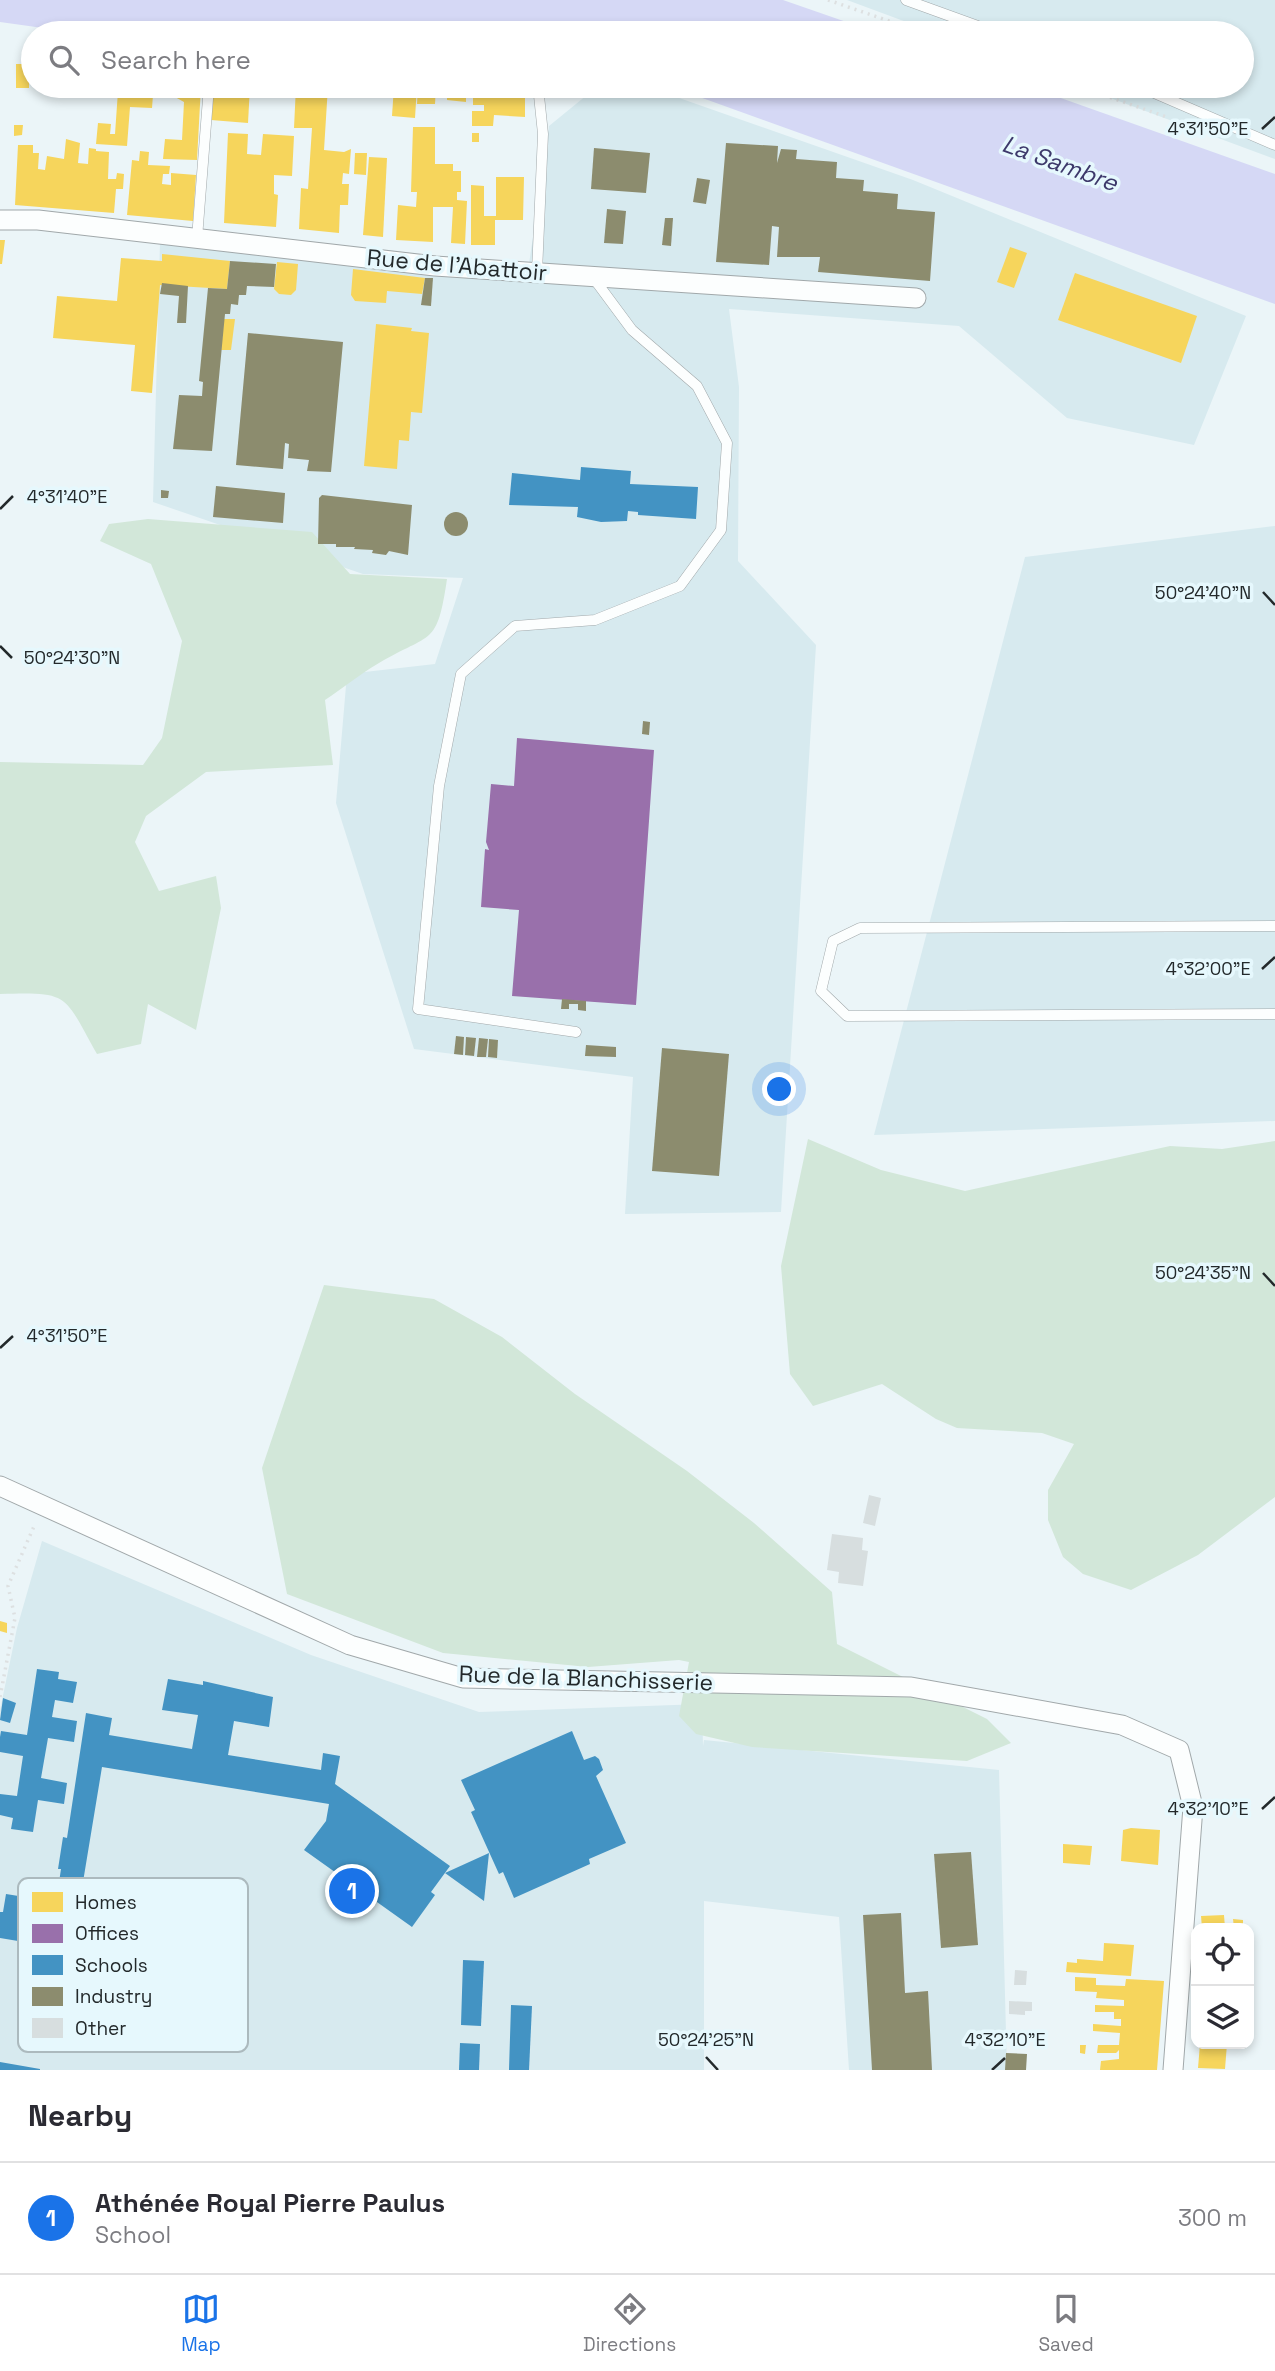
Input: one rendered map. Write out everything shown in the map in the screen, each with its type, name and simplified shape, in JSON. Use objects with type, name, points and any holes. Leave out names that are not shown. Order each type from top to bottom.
[{"type":"street","name":"Rue de l'Abattoir","points":[[0,220],[38,220],[435,266],[916,298]]},
{"type":"street","name":"Rue de la Blanchisserie","points":[[0,1486],[350,1645],[463,1678],[911,1687],[1122,1725],[1179,1750],[1193,1807],[1173,2070]]},
{"type":"lane","points":[[906,0],[965,21]]},
{"type":"lane","points":[[198,238],[208,98]]},
{"type":"lane","points":[[537,272],[543,134],[539,98]]},
{"type":"lane","points":[[1166,98],[1275,145]]},
{"type":"lane","points":[[576,1032],[418,1009],[439,786],[461,674],[515,626],[595,620],[680,586],[721,530],[727,443],[697,386],[632,330],[592,276]]},
{"type":"lane","points":[[1275,926],[860,928],[833,941],[821,991],[847,1017],[1275,1014]]},
{"type":"path","points":[[828,0],[889,21]]},
{"type":"path","points":[[1112,98],[1178,121]]},
{"type":"path","points":[[0,1697],[15,1618],[8,1586],[44,1506]]},
{"type":"shaded area","points":[[847,0],[1275,0],[1275,159],[1110,98],[1254,98],[1254,21],[904,21]]},
{"type":"shaded area","points":[[583,98],[679,98],[913,180],[1246,316],[1194,445],[1067,418],[959,326],[729,309],[739,387],[738,561],[816,645],[781,1212],[625,1214],[633,1077],[414,1049],[336,803],[347,674],[435,664],[463,578],[363,574],[153,502],[160,243],[527,278],[549,126]]},
{"type":"shaded area","points":[[1275,526],[1275,1121],[874,1135],[1025,557]]},
{"type":"shaded area","points":[[42,1541],[311,1655],[479,1712],[702,1704],[703,1746],[704,1740],[999,1770],[1007,2070],[849,2070],[839,1917],[704,1901],[704,2070],[0,2070],[0,1710],[17,1628]]},
{"type":"green space","points":[[148,519],[312,532],[350,574],[447,579],[440,616],[429,635],[372,667],[325,700],[333,765],[206,772],[146,816],[135,842],[159,891],[216,876],[221,908],[196,1030],[148,1004],[141,1044],[97,1054],[70,1008],[62,1001],[40,994],[0,994],[0,762],[143,765],[162,738],[182,641],[151,564],[100,541],[109,524]]},
{"type":"green space","points":[[808,1139],[881,1170],[965,1191],[1170,1146],[1222,1149],[1275,1141],[1275,1497],[1198,1555],[1131,1590],[1083,1574],[1063,1557],[1048,1520],[1048,1490],[1074,1444],[1042,1433],[957,1428],[936,1419],[882,1384],[813,1406],[790,1374],[781,1266]]},
{"type":"green space","points":[[324,1285],[434,1299],[502,1337],[575,1394],[687,1471],[754,1523],[832,1592],[837,1644],[987,1719],[1011,1743],[967,1761],[752,1747],[696,1734],[679,1716],[689,1662],[679,1660],[588,1667],[443,1653],[287,1594],[262,1468]]},
{"type":"water","points":[[0,0],[783,0],[843,21],[21,21],[21,25],[0,22]]},
{"type":"water","name":"La Sambre","points":[[702,98],[1061,98],[1275,174],[1275,304]]},
{"type":"building: Homes","points":[[16,64],[21,64],[21,88],[16,88]]},
{"type":"building: Homes","points":[[118,98],[153,98],[152,108],[130,107],[127,146],[96,144],[98,123],[111,124],[110,134],[115,134]]},
{"type":"building: Homes","points":[[177,98],[200,98],[197,160],[163,159],[165,139],[182,140],[184,102]]},
{"type":"building: Homes","points":[[212,98],[249,98],[248,123],[211,120]]},
{"type":"building: Homes","points":[[295,98],[327,98],[324,150],[344,152],[351,149],[349,174],[343,173],[342,184],[349,184],[348,205],[340,205],[339,233],[299,229],[301,188],[308,189],[312,128],[294,128]]},
{"type":"building: Homes","points":[[393,98],[416,98],[415,118],[392,116]]},
{"type":"building: Homes","points":[[417,98],[435,98],[435,104],[417,104]]},
{"type":"building: Homes","points":[[466,98],[466,102],[447,100]]},
{"type":"building: Homes","points":[[473,98],[525,98],[525,117],[494,115],[493,126],[472,126],[472,111],[484,111],[484,105],[473,105]]},
{"type":"building: Homes","points":[[14,125],[23,125],[22,135],[14,136]]},
{"type":"building: Homes","points":[[413,127],[435,127],[435,164],[453,164],[453,171],[461,171],[461,192],[457,192],[457,200],[467,201],[465,244],[451,243],[453,207],[433,207],[433,242],[396,240],[398,205],[416,207],[417,192],[411,192]]},
{"type":"building: Homes","points":[[228,133],[248,134],[247,154],[261,155],[263,134],[294,136],[292,176],[274,175],[274,194],[278,195],[276,227],[224,223]]},
{"type":"building: Homes","points":[[472,133],[479,133],[479,142],[472,142]]},
{"type":"building: Homes","points":[[66,139],[80,143],[78,163],[88,164],[89,148],[109,152],[108,179],[116,179],[117,173],[124,174],[123,189],[116,189],[114,213],[15,205],[18,145],[33,145],[33,153],[39,153],[38,169],[45,170],[47,156],[64,159]]},
{"type":"building: Homes","points":[[140,151],[149,152],[148,165],[170,166],[169,174],[163,174],[162,184],[171,185],[171,173],[196,175],[193,221],[127,215],[132,160],[139,161]]},
{"type":"building: Homes","points":[[355,153],[367,153],[366,175],[354,174]]},
{"type":"building: Homes","points":[[369,157],[387,158],[383,237],[363,235]]},
{"type":"building: Homes","points":[[496,177],[524,177],[523,220],[495,220],[495,245],[471,245],[471,185],[484,186],[484,216],[496,216]]},
{"type":"building: Homes","points":[[0,240],[5,240],[2,264],[0,264]]},
{"type":"building: Homes","points":[[1010,247],[1027,253],[1014,288],[997,282]]},
{"type":"building: Homes","points":[[162,254],[230,261],[227,289],[160,285],[152,393],[131,391],[135,345],[53,338],[57,296],[117,301],[121,258],[162,261]]},
{"type":"building: Homes","points":[[277,262],[298,264],[296,290],[291,295],[279,294],[274,289]]},
{"type":"building: Homes","points":[[353,269],[425,278],[422,294],[387,291],[386,303],[355,301],[351,295]]},
{"type":"building: Homes","points":[[1075,273],[1197,316],[1181,363],[1058,320]]},
{"type":"building: Homes","points":[[224,319],[235,319],[231,350],[221,350]]},
{"type":"building: Homes","points":[[376,324],[429,333],[422,413],[411,412],[409,441],[399,440],[397,469],[364,466]]},
{"type":"building: Homes","points":[[0,1621],[7,1623],[7,1633],[0,1631]]},
{"type":"building: Homes","points":[[1123,1830],[1160,1830],[1158,1865],[1121,1861]]},
{"type":"building: Homes","points":[[1063,1844],[1092,1846],[1090,1865],[1063,1863]]},
{"type":"building: Homes","points":[[1224,1915],[1225,1923],[1202,1923],[1201,1916]]},
{"type":"building: Homes","points":[[1233,1919],[1243,1920],[1243,1923],[1233,1923]]},
{"type":"building: Homes","points":[[1104,1943],[1134,1945],[1131,1976],[1066,1972],[1067,1962],[1077,1963],[1077,1959],[1103,1961]]},
{"type":"building: Homes","points":[[1075,1977],[1096,1978],[1096,1985],[1125,1986],[1126,1979],[1164,1981],[1157,2070],[1100,2070],[1101,2061],[1119,2059],[1119,2050],[1116,2053],[1097,2053],[1098,2045],[1119,2045],[1120,2033],[1093,2031],[1093,2024],[1121,2026],[1121,2019],[1114,2019],[1114,2012],[1095,2012],[1095,2005],[1124,2006],[1124,2000],[1096,1998],[1097,1992],[1075,1991]]},
{"type":"building: Homes","points":[[1080,2045],[1086,2045],[1085,2054],[1080,2053]]},
{"type":"building: Homes","points":[[1200,2049],[1227,2049],[1225,2069],[1198,2068]]},
{"type":"building: Offices","points":[[517,738],[654,750],[636,1005],[512,996],[519,910],[481,907],[485,849],[489,850],[486,842],[491,784],[514,786]]},
{"type":"building: Schools","points":[[581,467],[631,471],[630,484],[698,487],[696,519],[638,515],[638,512],[628,511],[627,521],[601,522],[577,517],[578,507],[509,505],[512,473],[580,480]]},
{"type":"building: Schools","points":[[37,1669],[59,1672],[58,1679],[77,1682],[73,1703],[55,1700],[52,1717],[77,1721],[74,1742],[48,1738],[41,1778],[67,1783],[64,1804],[38,1800],[33,1832],[11,1829],[13,1818],[0,1815],[0,1794],[17,1796],[23,1756],[0,1752],[0,1737],[1,1731],[27,1735]]},
{"type":"building: Schools","points":[[168,1679],[203,1685],[203,1681],[273,1697],[269,1727],[234,1721],[228,1755],[321,1770],[323,1753],[340,1756],[335,1784],[450,1866],[431,1892],[435,1895],[412,1927],[304,1850],[326,1821],[329,1804],[102,1767],[84,1878],[60,1878],[61,1869],[58,1869],[63,1837],[67,1838],[86,1713],[112,1718],[109,1735],[192,1749],[198,1715],[162,1710]]},
{"type":"building: Schools","points":[[3,1698],[16,1703],[10,1723],[0,1720]]},
{"type":"building: Schools","points":[[572,1731],[584,1760],[595,1756],[599,1759],[603,1770],[596,1776],[626,1843],[589,1859],[590,1864],[514,1898],[503,1872],[499,1874],[471,1812],[475,1810],[461,1780]]},
{"type":"building: Schools","points":[[489,1853],[484,1901],[445,1873]]},
{"type":"building: Schools","points":[[6,1894],[18,1896],[18,1941],[0,1938],[0,1912],[3,1912]]},
{"type":"building: Schools","points":[[463,1960],[484,1961],[481,2026],[461,2025]]},
{"type":"building: Schools","points":[[511,2005],[532,2006],[529,2070],[509,2070]]},
{"type":"building: Schools","points":[[460,2043],[480,2044],[479,2070],[459,2070]]},
{"type":"building: Schools","points":[[0,2062],[40,2069],[40,2070],[0,2070]]},
{"type":"building: Industry","points":[[726,143],[778,146],[777,163],[781,149],[797,150],[796,159],[837,162],[836,178],[864,180],[863,191],[898,194],[897,209],[935,212],[930,281],[818,272],[820,257],[777,257],[779,227],[772,226],[769,265],[716,262]]},
{"type":"building: Industry","points":[[594,148],[650,153],[646,193],[591,189]]},
{"type":"building: Industry","points":[[697,178],[710,180],[706,204],[693,202]]},
{"type":"building: Industry","points":[[607,209],[626,211],[623,244],[604,243]]},
{"type":"building: Industry","points":[[665,218],[673,218],[671,246],[662,245]]},
{"type":"building: Industry","points":[[230,261],[276,264],[274,287],[247,286],[246,295],[239,295],[238,305],[231,304],[230,314],[225,314],[212,451],[173,449],[179,395],[202,396],[203,382],[199,381],[208,288],[227,289]]},
{"type":"building: Industry","points":[[425,278],[433,278],[431,306],[421,305]]},
{"type":"building: Industry","points":[[162,283],[188,286],[186,323],[177,323],[179,296],[160,294]]},
{"type":"building: Industry","points":[[248,333],[343,342],[331,472],[307,471],[309,460],[288,458],[289,444],[285,443],[283,469],[236,465]]},
{"type":"building: Industry","points":[[216,486],[285,493],[283,523],[213,517]]},
{"type":"building: Industry","points":[[161,490],[169,491],[168,498],[161,498]]},
{"type":"building: Industry","points":[[322,495],[412,505],[408,555],[389,551],[386,555],[372,553],[373,550],[354,549],[355,547],[318,544],[319,498]]},
{"type":"building: Industry","points":[[456,512],[467,519],[468,524],[461,535],[456,536],[445,529],[444,524],[451,513]]},
{"type":"building: Industry","points":[[643,721],[650,722],[649,735],[642,734]]},
{"type":"building: Industry","points":[[562,999],[586,1001],[586,1011],[578,1010],[578,1004],[569,1004],[569,1009],[561,1009]]},
{"type":"building: Industry","points":[[456,1036],[464,1037],[463,1055],[454,1054]]},
{"type":"building: Industry","points":[[466,1037],[476,1038],[474,1056],[465,1055]]},
{"type":"building: Industry","points":[[479,1038],[488,1039],[486,1057],[477,1057]]},
{"type":"building: Industry","points":[[489,1039],[498,1040],[497,1058],[488,1057]]},
{"type":"building: Industry","points":[[586,1045],[616,1047],[616,1057],[585,1056]]},
{"type":"building: Industry","points":[[662,1048],[729,1054],[719,1176],[652,1171]]},
{"type":"building: Industry","points":[[971,1852],[978,1945],[941,1948],[934,1854]]},
{"type":"building: Industry","points":[[901,1913],[905,1993],[928,1991],[932,2070],[872,2070],[863,1915]]},
{"type":"building: Industry","points":[[1006,2053],[1027,2054],[1026,2070],[1005,2070]]},
{"type":"building: Other","points":[[869,1495],[881,1498],[875,1526],[863,1523]]},
{"type":"building: Other","points":[[832,1534],[863,1538],[862,1550],[868,1551],[863,1586],[838,1583],[839,1572],[827,1570]]},
{"type":"building: Other","points":[[1015,1970],[1027,1971],[1026,1985],[1014,1985]]},
{"type":"building: Other","points":[[1009,2001],[1032,2002],[1032,2011],[1025,2011],[1025,2015],[1009,2014]]},
{"type":"place","name":"Athénée Royal Pierre Paulus","points":[[352,1891]]}]
